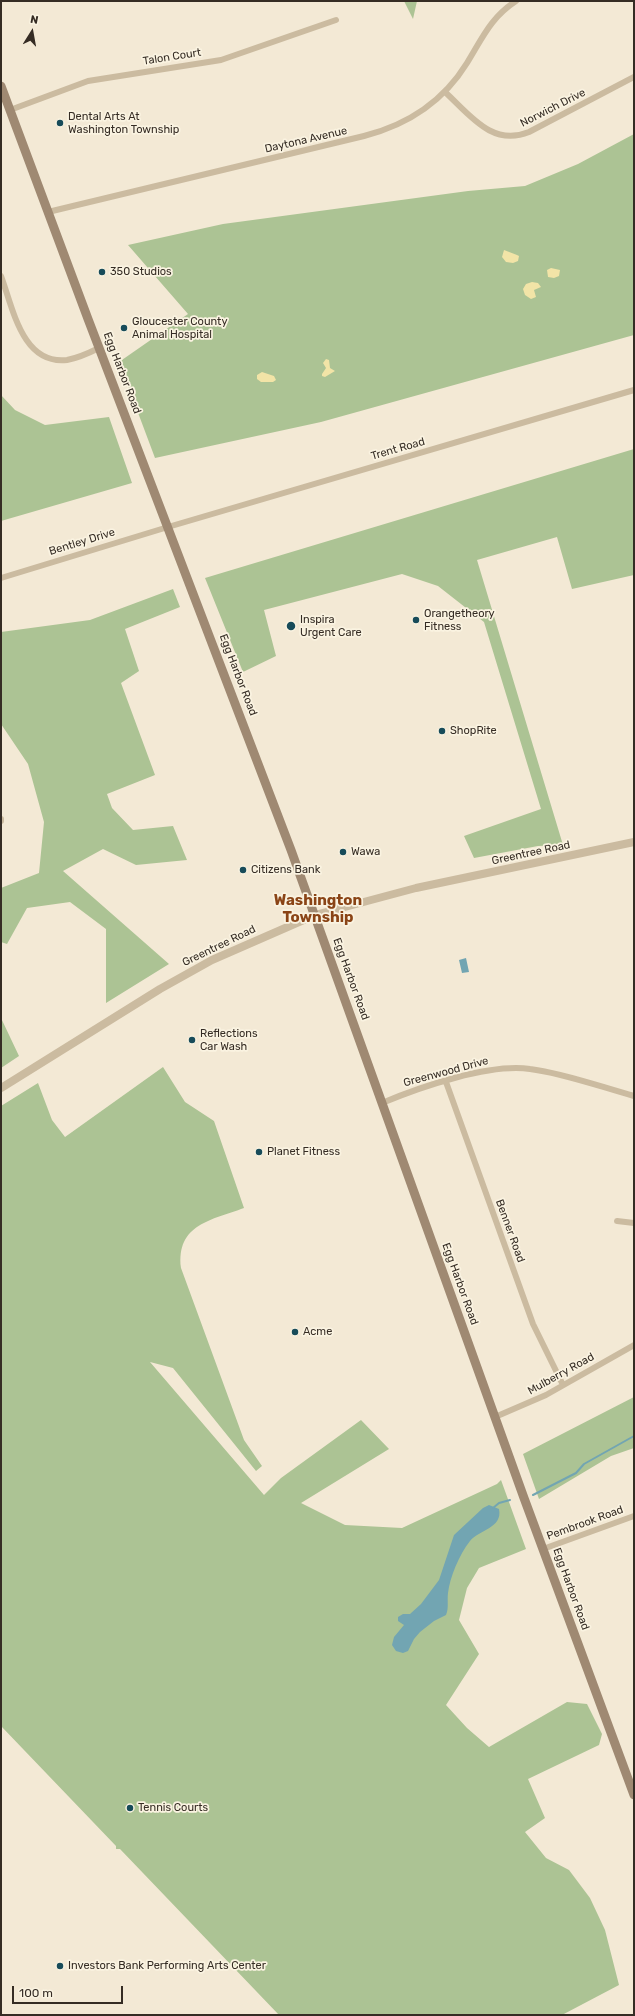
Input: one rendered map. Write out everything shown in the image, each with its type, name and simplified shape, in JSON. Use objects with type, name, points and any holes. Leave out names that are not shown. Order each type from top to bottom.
[{"type":"main road","name":"Egg Harbor Road","points":[[1,86],[315,915],[495,1417],[634,1795]]},
{"type":"street","name":"Daytona Avenue","points":[[48,212],[386,130],[415,116],[445,92],[464,67],[488,27],[516,1]]},
{"type":"street","name":"Talon Court","points":[[10,110],[88,81],[221,60],[336,20]]},
{"type":"street","name":"Norwich Drive","points":[[445,92],[490,132],[502,136],[514,137],[529,132],[634,78]]},
{"type":"street","points":[[1,276],[23,337],[38,353],[49,358],[67,360],[99,348]]},
{"type":"street","name":"Trent Road","points":[[168,526],[634,390]]},
{"type":"street","name":"Bentley Drive","points":[[1,578],[168,526]]},
{"type":"street","name":"Greentree Road","points":[[1,1088],[160,989],[212,960],[315,915],[416,888],[634,842]]},
{"type":"street","name":"Greenwood Drive","points":[[382,1103],[446,1082],[494,1069],[529,1069],[634,1096]]},
{"type":"street","name":"Benner Road","points":[[446,1082],[533,1324],[563,1385]]},
{"type":"street","points":[[617,1221],[634,1223]]},
{"type":"street","name":"Mulberry Road","points":[[495,1417],[532,1401],[563,1385],[634,1345]]},
{"type":"street","name":"Pembrook Road","points":[[543,1549],[634,1516]]},
{"type":"green space","points":[[404,1],[417,1],[413,19]]},
{"type":"green space","points":[[634,134],[634,335],[321,422],[155,458],[119,362],[188,314],[128,245],[223,224],[468,191],[525,186],[578,164]]},
{"type":"green space","points":[[1,395],[15,410],[45,425],[109,417],[132,483],[1,521]]},
{"type":"green space","points":[[634,449],[634,575],[572,589],[557,537],[477,560],[563,845],[538,846],[474,858],[464,836],[541,809],[484,622],[438,586],[402,574],[264,610],[276,656],[243,672],[205,578]]},
{"type":"green space","points":[[173,589],[180,607],[125,629],[139,671],[121,683],[155,775],[107,794],[112,808],[133,830],[173,826],[187,860],[136,865],[103,849],[63,871],[169,964],[106,1003],[106,929],[70,902],[27,908],[7,944],[1,942],[1,888],[39,873],[44,822],[28,764],[1,724],[1,632],[90,620]]},
{"type":"green space","points":[[1,1018],[19,1056],[1,1068]]},
{"type":"green space","points":[[163,1067],[185,1102],[214,1121],[244,1208],[209,1221],[190,1233],[184,1242],[181,1253],[181,1268],[244,1440],[262,1466],[256,1471],[173,1368],[150,1362],[264,1495],[281,1478],[361,1420],[389,1449],[301,1503],[345,1525],[402,1528],[497,1484],[501,1480],[526,1549],[479,1568],[467,1588],[459,1620],[479,1654],[446,1705],[467,1728],[489,1747],[567,1702],[587,1704],[602,1734],[599,1745],[528,1779],[545,1818],[525,1832],[546,1858],[569,1870],[590,1898],[605,1930],[619,1985],[562,2015],[279,2015],[120,1849],[116,1849],[116,1846],[1,1726],[1,1106],[38,1083],[52,1120],[65,1137]]},
{"type":"green space","points":[[634,1397],[634,1448],[611,1456],[539,1499],[523,1454]]},
{"type":"sand","points":[[504,250],[519,256],[518,261],[513,263],[506,262],[502,257]]},
{"type":"sand","points":[[551,268],[560,270],[559,276],[554,278],[548,277],[547,270]]},
{"type":"sand","points":[[532,282],[538,283],[541,287],[534,290],[536,297],[531,299],[525,295],[523,289],[526,284]]},
{"type":"sand","points":[[326,359],[329,360],[330,368],[335,371],[325,377],[322,376],[322,374],[326,368],[323,363]]},
{"type":"sand","points":[[262,372],[274,376],[276,380],[273,382],[261,382],[257,379],[257,375]]},
{"type":"water","points":[[466,958],[469,972],[462,973],[459,960]]},
{"type":"water","points":[[489,1505],[499,1509],[499,1515],[494,1525],[474,1537],[462,1553],[451,1580],[446,1615],[434,1621],[420,1632],[414,1639],[408,1651],[403,1653],[396,1651],[392,1645],[394,1637],[404,1625],[398,1621],[398,1617],[403,1614],[410,1614],[421,1604],[439,1580],[454,1535],[483,1508]]},
{"type":"waterway","points":[[533,1495],[576,1473],[584,1464],[634,1436]]},
{"type":"waterway","points":[[493,1508],[499,1503],[510,1500]]},
{"type":"place","name":"Dental Arts At Washington Township","points":[[60,123]]},
{"type":"place","name":"350 Studios","points":[[102,272]]},
{"type":"place","name":"Gloucester County Animal Hospital","points":[[124,328]]},
{"type":"place","name":"Orangetheory Fitness","points":[[416,620]]},
{"type":"place","name":"Inspira Urgent Care","points":[[291,626]]},
{"type":"place","name":"ShopRite","points":[[442,731]]},
{"type":"place","name":"Wawa","points":[[343,852]]},
{"type":"place","name":"Citizens Bank","points":[[243,870]]},
{"type":"place","name":"Reflections Car Wash","points":[[192,1040]]},
{"type":"place","name":"Planet Fitness","points":[[259,1152]]},
{"type":"place","name":"Acme","points":[[295,1332]]},
{"type":"place","name":"Tennis Courts","points":[[130,1808]]},
{"type":"place","name":"Investors Bank Performing Arts Center","points":[[60,1966]]},
{"type":"district","name":"Washington Township","points":[[318,910]]}]
